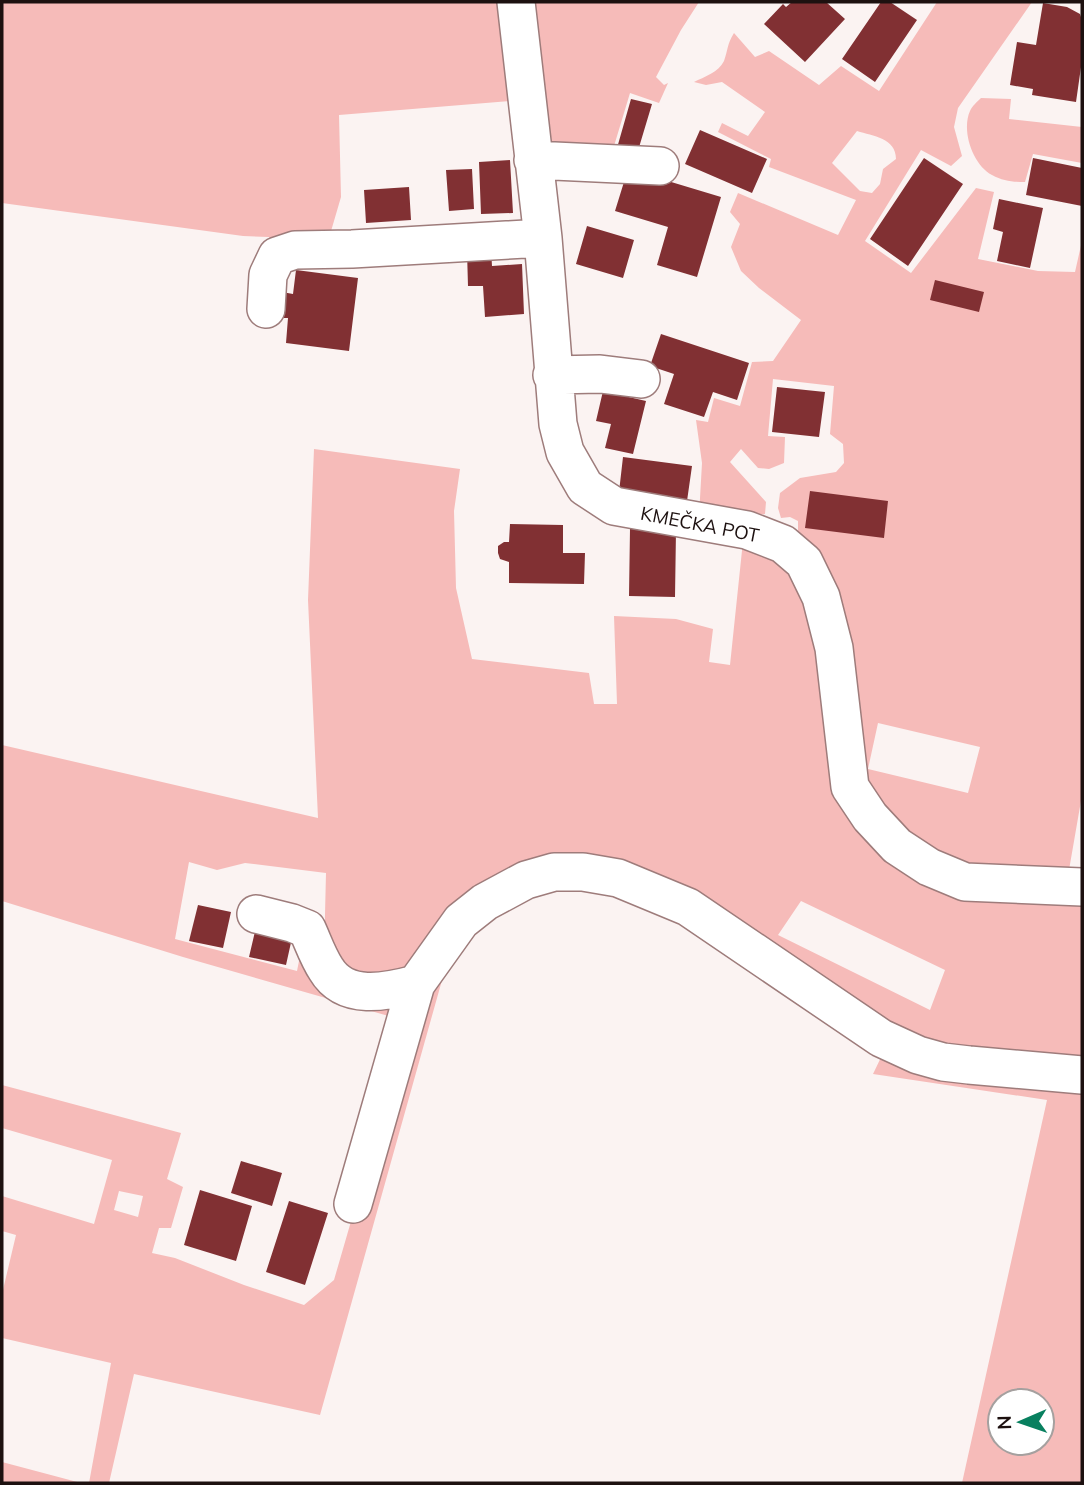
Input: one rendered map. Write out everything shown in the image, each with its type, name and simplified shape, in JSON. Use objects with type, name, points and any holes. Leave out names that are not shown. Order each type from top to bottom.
[{"type":"street","name":"KMEČKA POT","points":[[516,2],[543,238],[558,424],[565,452],[585,487],[614,506],[747,530],[783,544],[804,562],[821,597],[834,648],[850,787],[870,817],[897,846],[929,867],[965,882],[1082,887]]},
{"type":"street","points":[[533,160],[660,166]]},
{"type":"street","points":[[267,309],[268,275],[277,256],[295,250],[543,238]]},
{"type":"street","points":[[552,375],[600,374],[641,379]]},
{"type":"street","points":[[353,1204],[415,984],[461,921],[485,902],[526,880],[554,872],[583,872],[618,878],[688,907],[881,1038],[918,1055],[943,1062],[1082,1076]]},
{"type":"street","points":[[256,914],[307,929],[327,971],[341,985],[364,993],[415,984]]},
{"type":"shaded area","points":[[2,2],[508,2],[522,100],[339,115],[341,197],[329,238],[271,244],[269,237],[243,236],[2,203]]},
{"type":"shaded area","points":[[526,2],[699,2],[656,77],[664,85],[668,83],[659,103],[630,93],[611,156],[543,141]]},
{"type":"shaded area","points":[[937,2],[1032,2],[958,108],[954,127],[962,156],[951,166],[921,150],[865,241],[911,273],[976,188],[994,192],[978,259],[1038,271],[1075,272],[1082,241],[1082,795],[1069,870],[1021,881],[926,855],[863,787],[798,535],[798,521],[790,517],[781,518],[778,508],[780,493],[800,478],[836,472],[844,463],[843,444],[830,434],[834,386],[773,379],[768,436],[785,437],[784,463],[769,469],[758,468],[741,449],[730,462],[766,502],[765,514],[744,517],[699,516],[702,463],[696,420],[708,422],[714,398],[740,406],[752,362],[773,361],[801,320],[741,271],[731,247],[740,224],[730,212],[738,193],[838,235],[856,200],[769,167],[771,159],[718,132],[722,123],[748,136],[765,112],[722,82],[706,85],[694,82],[722,65],[734,33],[755,57],[769,51],[819,85],[841,66],[879,91]],"holes":[[[857,131],[888,142],[895,152],[896,159],[883,169],[880,184],[872,193],[860,191],[832,163]],[[878,723],[980,747],[968,793],[868,769]]]},
{"type":"shaded area","points":[[981,98],[1011,99],[1009,119],[1082,127],[1082,163],[1033,154],[1025,182],[1008,181],[992,175],[979,164],[968,137],[970,111]]},
{"type":"shaded area","points":[[314,449],[460,469],[454,511],[456,588],[472,659],[589,673],[594,704],[617,704],[614,616],[676,619],[713,629],[709,662],[730,665],[743,541],[799,569],[833,700],[894,856],[1082,892],[1082,1068],[946,1058],[695,905],[555,867],[417,968],[368,985],[324,956],[326,873],[245,863],[217,870],[189,862],[175,939],[297,971],[300,956],[384,998],[399,1019],[183,957],[2,901],[2,745],[318,818],[308,600]],"holes":[[[801,901],[945,970],[930,1010],[778,935]]]},
{"type":"shaded area","points":[[453,941],[320,1415],[134,1374],[109,1483],[89,1483],[111,1363],[2,1338],[2,1294],[16,1235],[2,1231],[2,1196],[94,1224],[112,1160],[2,1128],[2,1085],[181,1133],[167,1179],[183,1187],[171,1228],[159,1228],[152,1253],[175,1258],[304,1305],[334,1280],[414,1004]],"holes":[[[119,1191],[143,1196],[138,1217],[114,1210]]]},
{"type":"shaded area","points":[[886,1047],[1082,1082],[1082,1483],[962,1483],[1047,1100],[873,1074]]},
{"type":"shaded area","points":[[2,1462],[81,1483],[2,1483]]},
{"type":"building","points":[[792,2],[826,2],[845,19],[805,62],[764,24],[783,4],[786,7]]},
{"type":"building","points":[[881,2],[890,2],[917,20],[875,82],[842,59]]},
{"type":"building","points":[[1043,3],[1067,7],[1080,14],[1082,20],[1082,60],[1076,102],[1032,95],[1033,89],[1010,85],[1017,42],[1036,45]]},
{"type":"building","points":[[631,99],[652,104],[637,154],[617,148]]},
{"type":"building","points":[[700,130],[767,159],[752,193],[685,164]]},
{"type":"building","points":[[924,158],[963,184],[908,266],[870,239]]},
{"type":"building","points":[[1033,158],[1082,168],[1082,206],[1026,195]]},
{"type":"building","points":[[510,160],[513,213],[481,214],[479,162]]},
{"type":"building","points":[[472,169],[474,209],[449,211],[446,170]]},
{"type":"building","points":[[628,169],[721,197],[697,277],[657,265],[668,227],[615,211]]},
{"type":"building","points":[[409,187],[411,220],[366,223],[364,190]]},
{"type":"building","points":[[999,199],[1043,208],[1030,268],[997,261],[1003,232],[993,229]]},
{"type":"building","points":[[587,226],[634,240],[623,278],[576,264]]},
{"type":"building","points":[[491,249],[492,266],[522,264],[524,314],[485,317],[483,286],[468,286],[467,251]]},
{"type":"building","points":[[296,270],[358,278],[349,351],[286,343],[288,318],[279,318],[282,292],[293,294]]},
{"type":"building","points":[[935,280],[984,292],[979,312],[930,300]]},
{"type":"building","points":[[661,334],[749,363],[737,400],[713,392],[704,417],[664,404],[674,374],[650,366]]},
{"type":"building","points":[[777,387],[825,392],[819,437],[772,432]]},
{"type":"building","points":[[603,391],[646,401],[633,454],[605,448],[611,424],[596,421]]},
{"type":"building","points":[[623,457],[692,466],[687,501],[619,492]]},
{"type":"building","points":[[810,491],[888,501],[884,538],[805,528]]},
{"type":"building","points":[[510,524],[563,525],[563,553],[585,553],[584,584],[509,583],[509,562],[500,559],[498,546],[509,542]]},
{"type":"building","points":[[630,529],[676,530],[675,597],[629,596]]},
{"type":"building","points":[[198,905],[231,912],[223,948],[189,941]]},
{"type":"building","points":[[257,923],[292,938],[286,965],[249,957]]},
{"type":"building","points":[[241,1161],[282,1173],[272,1206],[231,1193]]},
{"type":"building","points":[[200,1190],[252,1206],[236,1261],[184,1245]]},
{"type":"building","points":[[289,1201],[328,1213],[305,1285],[266,1272]]}]
